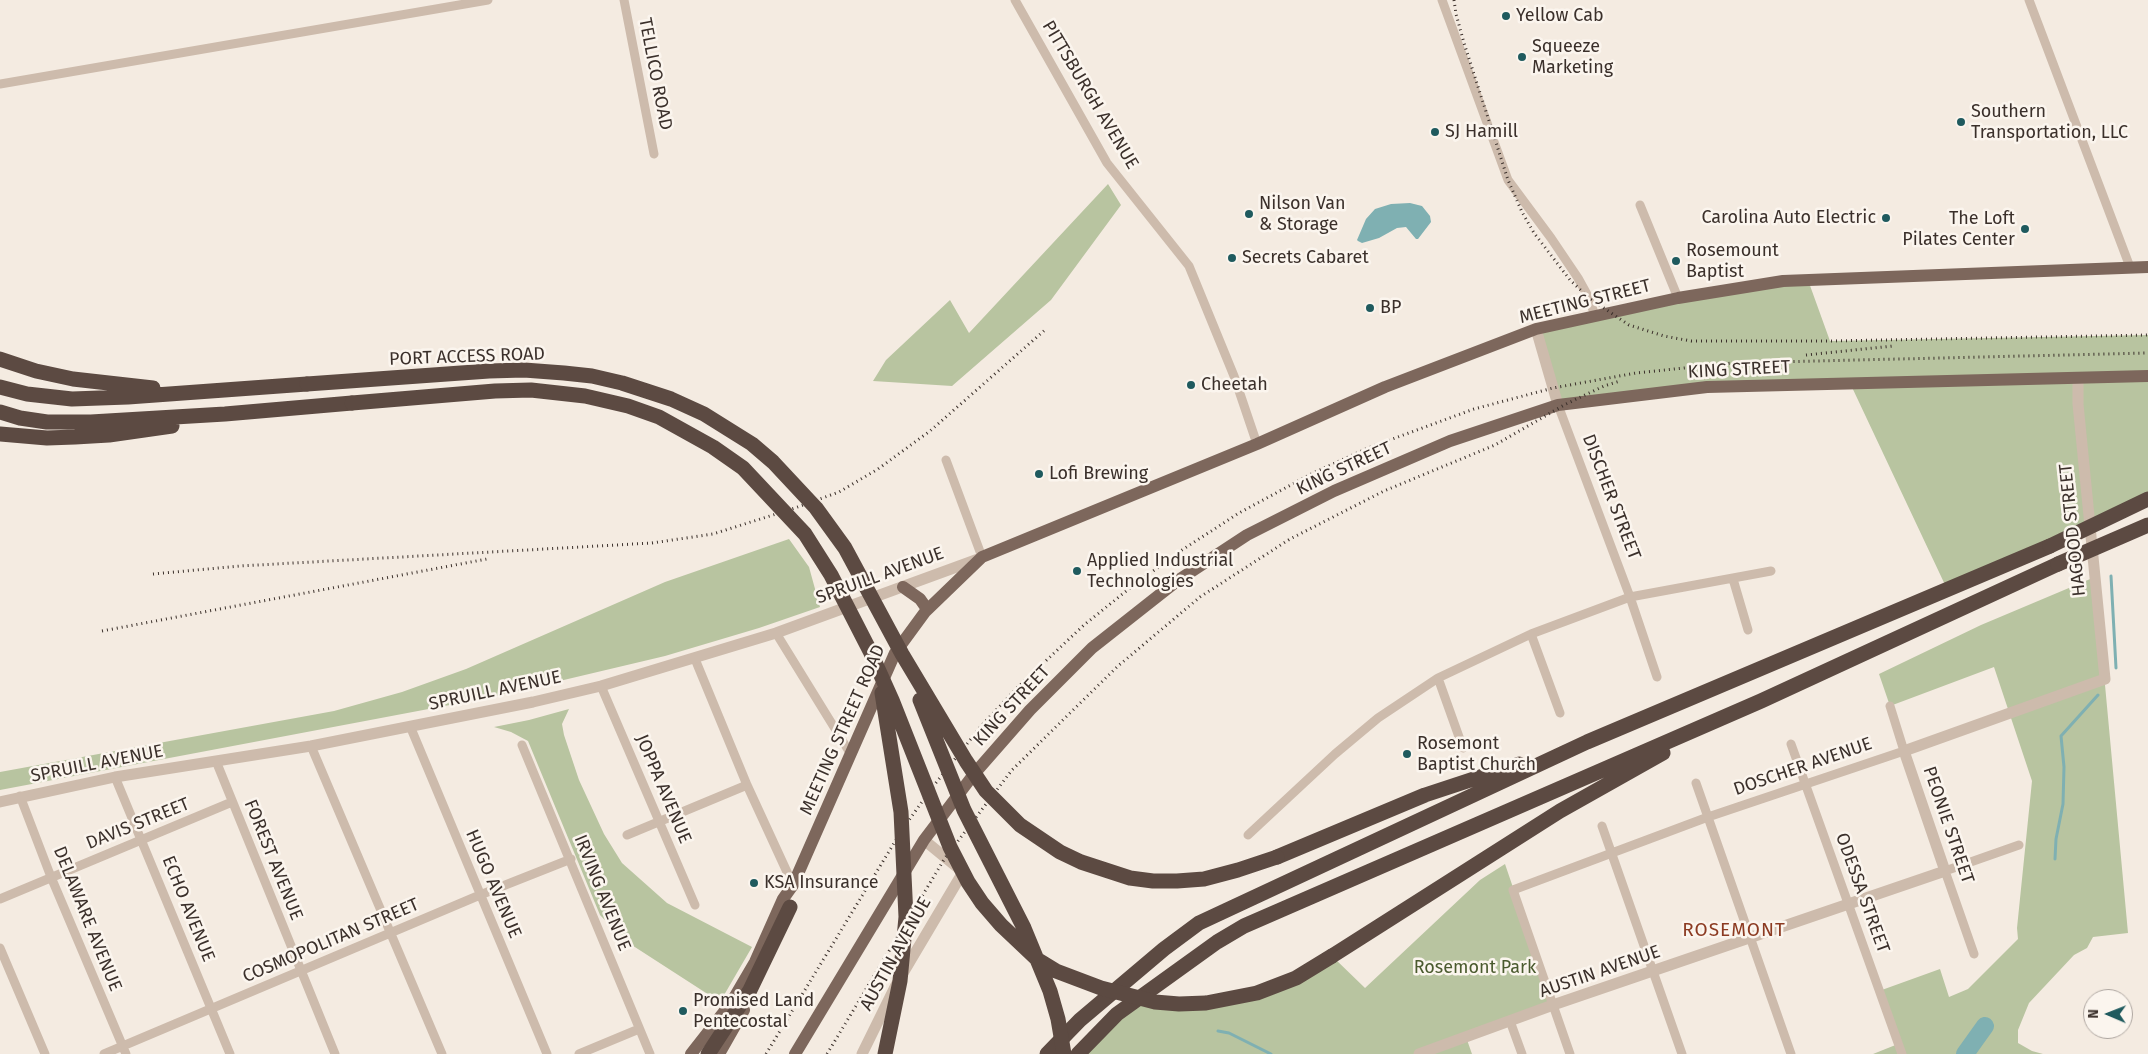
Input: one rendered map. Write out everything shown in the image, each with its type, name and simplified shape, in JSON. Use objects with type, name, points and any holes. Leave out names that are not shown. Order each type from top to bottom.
[{"type":"highway","points":[[0,359],[36,371],[73,379],[155,388],[225,390]]},
{"type":"highway","name":"PORT ACCESS ROAD","points":[[0,387],[27,394],[72,399],[128,397],[524,370],[592,376],[622,383],[671,399],[704,414],[752,444],[773,462],[816,508],[844,548],[902,654]]},
{"type":"highway","name":"PORT ACCESS ROAD","points":[[0,412],[20,418],[73,422],[225,414],[495,391],[531,390],[585,396],[628,406],[659,417],[713,447],[742,468],[772,497],[805,534],[831,575],[870,651]]},
{"type":"highway","points":[[0,434],[47,438],[109,435],[165,427],[225,414]]},
{"type":"highway","points":[[1047,1054],[1080,1020],[1164,948],[1199,923],[1587,742],[2050,546],[2148,499]]},
{"type":"highway","points":[[1078,1054],[1117,1014],[1201,953],[1244,926],[1761,700],[2058,564],[2148,525]]},
{"type":"highway","points":[[870,651],[950,847],[968,882],[990,914],[1038,960],[1056,971],[1102,988],[1155,1002],[1179,1004],[1206,1003],[1257,993],[1296,978],[1590,794],[1761,700]]},
{"type":"highway","points":[[870,651],[882,697],[897,778],[906,883],[906,927],[900,981],[885,1054]]},
{"type":"highway","points":[[902,654],[957,747],[986,791],[1020,825],[1060,852],[1101,870],[1130,878],[1169,881],[1204,879],[1238,870],[1277,857],[1425,795],[1587,742]]},
{"type":"highway","points":[[902,654],[964,810],[1024,928],[1046,982],[1058,1019],[1064,1054]]},
{"type":"highway","points":[[708,1054],[725,1031],[753,985],[790,907]]},
{"type":"highway","points":[[700,1054],[735,1003],[760,951]]},
{"type":"main road","name":"MEETING STREET","points":[[982,557],[1257,444],[1385,388],[1536,329],[1678,298],[1783,281],[2148,267]]},
{"type":"main road","name":"KING STREET","points":[[795,1054],[924,840],[974,774],[1030,710],[1092,648],[1177,581],[1247,535],[1334,491],[1450,440],[1558,405],[1707,387],[2148,376]]},
{"type":"main road","name":"MEETING STREET ROAD","points":[[691,1054],[732,1003],[760,951],[783,900],[793,885],[895,653],[927,609],[982,557]]},
{"type":"main road","points":[[903,587],[920,599],[927,609]]},
{"type":"main road","name":"MEETING STREET ROAD","points":[[719,1054],[764,972],[790,907],[793,885]]},
{"type":"street","points":[[0,84],[488,0]]},
{"type":"street","name":"TELLICO ROAD","points":[[624,0],[654,154]]},
{"type":"street","name":"PITTSBURGH AVENUE","points":[[1015,0],[1106,163],[1189,266],[1234,376],[1257,444]]},
{"type":"street","points":[[1442,0],[1508,180],[1578,278],[1589,298],[1595,316]]},
{"type":"street","points":[[2029,0],[2130,267]]},
{"type":"street","points":[[1640,205],[1678,298]]},
{"type":"street","name":"DISCHER STREET","points":[[1536,329],[1558,405],[1630,598],[1657,677]]},
{"type":"street","name":"HAGOOD STREET","points":[[2078,378],[2078,404],[2105,678]]},
{"type":"street","points":[[946,460],[982,557]]},
{"type":"street","name":"SPRUILL AVENUE","points":[[0,802],[20,796],[115,777],[311,746],[601,686],[776,633],[982,557]]},
{"type":"street","points":[[1248,835],[1378,718],[1438,678],[1531,634],[1630,598],[1771,571]]},
{"type":"street","points":[[1733,579],[1748,630]]},
{"type":"street","points":[[776,633],[850,753]]},
{"type":"street","points":[[1531,634],[1560,713]]},
{"type":"street","points":[[695,659],[747,785],[793,885]]},
{"type":"street","points":[[1438,678],[1463,748]]},
{"type":"street","name":"DOSCHER AVENUE","points":[[1554,1005],[1513,890],[1708,817],[1904,751],[2105,678]]},
{"type":"street","name":"JOPPA AVENUE","points":[[601,686],[695,905]]},
{"type":"street","name":"PEONIE STREET","points":[[1890,706],[1974,954]]},
{"type":"street","name":"HUGO AVENUE","points":[[410,726],[547,1054]]},
{"type":"street","name":"ODESSA STREET","points":[[1790,744],[1902,1054]]},
{"type":"street","name":"IRVING AVENUE","points":[[522,745],[571,859],[638,1029],[650,1054]]},
{"type":"street","points":[[311,746],[442,1054]]},
{"type":"street","name":"FOREST AVENUE","points":[[216,761],[335,1054]]},
{"type":"street","name":"ECHO AVENUE","points":[[115,777],[230,1054]]},
{"type":"street","points":[[1696,782],[1791,1054]]},
{"type":"street","points":[[626,836],[747,785]]},
{"type":"street","name":"DELAWARE AVENUE","points":[[20,796],[51,877],[124,1050]]},
{"type":"street","name":"DAVIS STREET","points":[[0,899],[232,802]]},
{"type":"street","points":[[1602,826],[1682,1054]]},
{"type":"street","name":"AUSTIN AVENUE","points":[[862,1054],[896,985],[963,872],[924,840]]},
{"type":"street","name":"AUSTIN AVENUE","points":[[1419,1054],[1554,1005],[2019,845]]},
{"type":"street","name":"COSMOPOLITAN STREET","points":[[104,1054],[124,1050],[211,1008],[480,895],[571,859]]},
{"type":"street","points":[[0,948],[46,1054]]},
{"type":"street","points":[[1554,1005],[1570,1054]]},
{"type":"street","points":[[1510,1021],[1522,1054]]},
{"type":"street","points":[[578,1054],[638,1029]]},
{"type":"green space","points":[[1108,184],[1121,205],[1051,300],[952,386],[873,381],[886,360],[950,300],[969,333]]},
{"type":"green space","points":[[1808,280],[1830,341],[2148,335],[2148,499],[1947,589],[1850,383],[1707,387],[1558,405],[1536,329]]},
{"type":"green space","points":[[789,539],[809,567],[820,607],[759,628],[665,656],[492,697],[0,790],[0,772],[334,711],[402,692],[466,669],[665,582]]},
{"type":"green space","points":[[2095,577],[2128,933],[2093,937],[2087,948],[2074,955],[2029,1003],[2018,1030],[2018,1043],[2032,1051],[2043,1054],[1873,1054],[1898,1044],[1879,991],[1940,969],[1949,997],[1968,989],[2018,939],[2017,928],[2032,781],[1994,667],[1890,706],[1879,674],[1981,625]]},
{"type":"green space","points":[[569,709],[562,724],[579,780],[604,834],[622,863],[667,903],[752,947],[720,1002],[624,940],[600,915],[528,741],[511,732],[494,727]]},
{"type":"green space","name":"Rosemont Park","points":[[1505,864],[1553,1005],[1466,1037],[1472,1054],[1079,1054],[1139,998],[1232,999],[1332,956],[1365,988],[1480,880]]},
{"type":"water","points":[[1410,203],[1422,206],[1430,216],[1431,222],[1418,239],[1406,227],[1397,228],[1379,238],[1362,243],[1357,240],[1366,219],[1375,209],[1391,204]]},
{"type":"waterway","points":[[2111,576],[2116,668]]},
{"type":"waterway","points":[[2055,859],[2056,839],[2063,804],[2064,767],[2061,736],[2098,695]]},
{"type":"waterway","points":[[1965,1054],[1985,1026]]},
{"type":"waterway","points":[[1218,1031],[1229,1033],[1271,1054]]},
{"type":"railway","points":[[1454,0],[1464,43],[1508,180],[1522,212],[1534,233],[1570,280],[1589,298],[1629,325],[1664,336],[1691,341],[1830,341],[2148,335]]},
{"type":"railway","points":[[153,574],[240,566],[652,543],[713,534],[839,492],[878,469],[930,431],[1046,329]]},
{"type":"railway","points":[[1806,355],[1893,346]]},
{"type":"railway","points":[[766,1054],[902,830],[931,789],[982,725],[1018,687],[1084,625],[1130,588],[1182,550],[1239,513],[1313,473],[1368,448],[1474,409],[1553,388],[1636,373],[1733,363],[2148,353]]},
{"type":"railway","points":[[827,1054],[945,858],[1012,770],[1118,666],[1200,597],[1290,539],[1384,491],[1495,445],[1566,404],[1604,386],[1620,381]]},
{"type":"railway","points":[[102,631],[487,559]]},
{"type":"place","name":"Yellow Cab","points":[[1506,16]]},
{"type":"place","name":"Squeeze Marketing","points":[[1522,57]]},
{"type":"place","name":"Southern Transportation, LLC","points":[[1961,122]]},
{"type":"place","name":"SJ Hamill","points":[[1435,132]]},
{"type":"place","name":"Nilson Van & Storage","points":[[1249,214]]},
{"type":"place","name":"Carolina Auto Electric","points":[[1886,218]]},
{"type":"place","name":"The Loft Pilates Center","points":[[2025,229]]},
{"type":"place","name":"Secrets Cabaret","points":[[1232,258]]},
{"type":"place","name":"Rosemount Baptist","points":[[1676,261]]},
{"type":"place","name":"BP","points":[[1370,308]]},
{"type":"place","name":"Cheetah","points":[[1191,385]]},
{"type":"place","name":"Lofi Brewing","points":[[1039,474]]},
{"type":"place","name":"Applied Industrial Technologies","points":[[1077,571]]},
{"type":"place","name":"Rosemont Baptist Church","points":[[1407,754]]},
{"type":"place","name":"KSA Insurance","points":[[754,883]]},
{"type":"place","name":"Promised Land Pentecostal","points":[[683,1011]]},
{"type":"district","name":"ROSEMONT","points":[[1734,931]]}]
